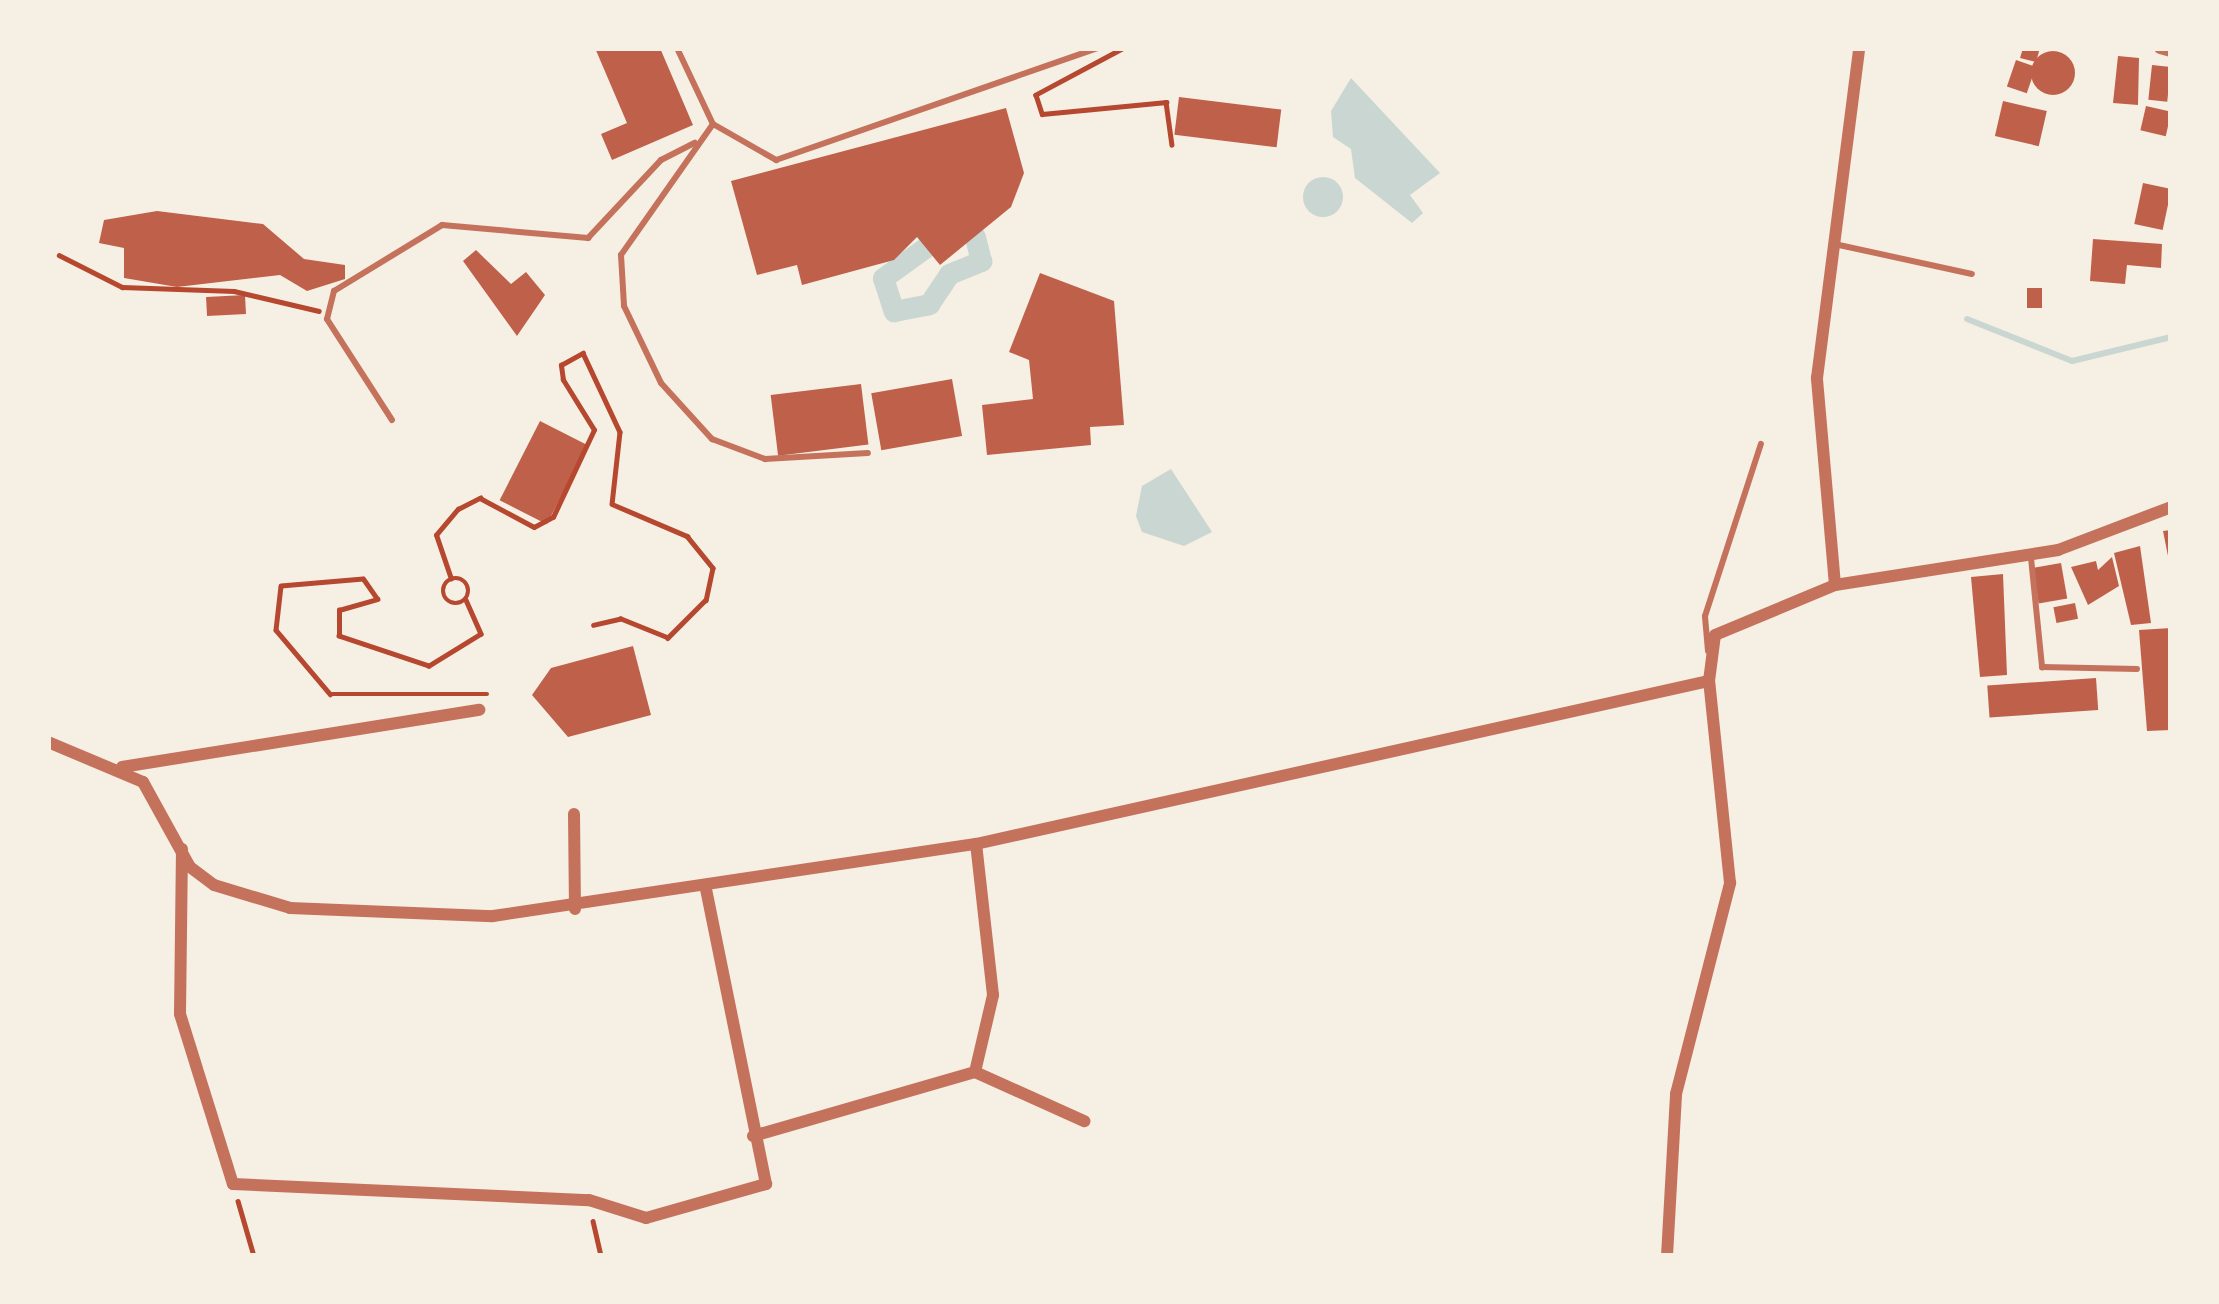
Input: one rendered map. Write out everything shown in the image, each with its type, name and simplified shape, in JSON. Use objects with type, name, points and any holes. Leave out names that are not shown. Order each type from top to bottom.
[{"type":"street","points":[[1835,585],[1817,378],[1839,245],[1859,48]]},
{"type":"street","points":[[2160,48],[2171,51]]},
{"type":"street","points":[[1667,1256],[1676,1094],[1730,883],[1708,651],[1727,623],[1835,585],[2030,554],[2171,506]]},
{"type":"street","points":[[48,742],[121,767],[155,797],[182,849],[214,885],[290,908],[575,909],[976,844],[1709,681]]},
{"type":"street","points":[[121,767],[478,710]]},
{"type":"street","points":[[574,814],[575,909]]},
{"type":"street","points":[[975,1072],[993,995],[976,844]]},
{"type":"street","points":[[182,849],[180,1014],[233,1184],[589,1200],[656,1219],[756,1191],[766,1180],[753,1136],[705,885]]},
{"type":"street","points":[[753,1136],[975,1072],[1084,1121]]},
{"type":"lane","points":[[677,48],[713,124],[776,160],[1098,48]]},
{"type":"lane","points":[[713,124],[636,225],[616,283],[662,383],[735,452],[868,453]]},
{"type":"lane","points":[[392,420],[327,314],[334,291],[442,225],[575,240],[601,232],[661,160],[695,143]]},
{"type":"lane","points":[[1839,245],[1972,274]]},
{"type":"lane","points":[[1708,651],[1705,616],[1761,444]]},
{"type":"lane","points":[[2030,554],[2042,667],[2138,669]]},
{"type":"path","points":[[1124,48],[1036,95],[1042,114],[1166,102],[1172,145]]},
{"type":"path","points":[[59,255],[122,287],[234,291],[327,314]]},
{"type":"path","points":[[466,600],[445,599],[451,579],[436,535],[458,509],[480,499],[534,527],[553,517],[594,430],[563,380],[561,365],[584,353],[620,432],[612,504],[687,536],[713,568],[706,599],[668,638],[621,620],[594,625]]},
{"type":"path","points":[[451,579],[467,584],[466,600],[481,634],[429,666],[339,636],[339,610],[377,599],[363,579],[281,586],[276,630],[330,694],[482,690],[491,700],[478,710]]},
{"type":"path","points":[[233,1184],[254,1256]]},
{"type":"path","points":[[589,1200],[601,1256]]},
{"type":"shaded area","points":[[1351,78],[1440,173],[1410,195],[1423,213],[1412,223],[1355,178],[1351,149],[1333,137],[1331,111]]},
{"type":"shaded area","points":[[1323,177],[1337,183],[1343,197],[1337,211],[1323,217],[1309,211],[1303,197],[1309,183]]},
{"type":"shaded area","points":[[1171,469],[1212,532],[1184,546],[1142,532],[1136,516],[1142,486]]},
{"type":"building","points":[[595,48],[660,48],[693,125],[612,160],[601,134],[627,123]]},
{"type":"building","points":[[2023,48],[2040,48],[2036,62],[2020,58]]},
{"type":"building","points":[[2053,51],[2068,58],[2075,73],[2068,88],[2053,95],[2038,88],[2031,73],[2038,58]]},
{"type":"building","points":[[2118,56],[2139,58],[2138,105],[2113,103]]},
{"type":"building","points":[[2016,60],[2036,67],[2027,93],[2007,86]]},
{"type":"building","points":[[2152,65],[2171,67],[2167,102],[2148,100]]},
{"type":"building","points":[[1179,97],[1281,110],[1277,147],[1174,135]]},
{"type":"building","points":[[2003,101],[2047,111],[2039,146],[1995,136]]},
{"type":"building","points":[[2146,106],[2171,112],[2166,136],[2140,130]]},
{"type":"building","points":[[1006,108],[1024,173],[1011,207],[940,265],[917,237],[894,260],[802,285],[797,265],[757,275],[731,181]]},
{"type":"building","points":[[2143,183],[2171,189],[2163,230],[2134,224]]},
{"type":"building","points":[[157,211],[263,224],[304,259],[345,265],[345,279],[307,291],[280,275],[177,287],[124,278],[124,248],[99,243],[104,220]]},
{"type":"building","points":[[2093,239],[2162,244],[2161,268],[2127,265],[2125,284],[2090,281]]},
{"type":"building","points":[[476,250],[511,284],[526,272],[545,295],[517,336],[463,261]]},
{"type":"building","points":[[1040,273],[1114,301],[1124,425],[1090,427],[1091,445],[987,455],[982,405],[1033,399],[1029,360],[1009,352]]},
{"type":"building","points":[[2027,288],[2042,288],[2042,308],[2027,308]]},
{"type":"building","points":[[245,295],[246,314],[207,316],[206,297]]},
{"type":"building","points":[[952,379],[962,436],[881,450],[871,393]]},
{"type":"building","points":[[861,384],[868,445],[778,456],[771,395]]},
{"type":"building","points":[[540,421],[587,445],[547,524],[500,500]]},
{"type":"building","points":[[2171,530],[2171,561],[2169,561],[2163,531]]},
{"type":"building","points":[[2140,546],[2151,623],[2131,625],[2114,553]]},
{"type":"building","points":[[2112,557],[2119,586],[2088,605],[2071,567],[2096,561],[2098,570]]},
{"type":"building","points":[[2061,563],[2067,598],[2039,603],[2032,568]]},
{"type":"building","points":[[2003,574],[2007,675],[1980,677],[1971,577]]},
{"type":"building","points":[[2075,603],[2078,619],[2056,623],[2053,607]]},
{"type":"building","points":[[2171,628],[2171,730],[2147,731],[2139,630]]},
{"type":"building","points":[[633,646],[651,715],[568,737],[532,695],[551,668]]},
{"type":"building","points":[[2096,678],[2098,710],[1989,718],[1987,686]]},
{"type":"waterway","points":[[926,247],[883,278],[894,311],[929,304],[949,274],[981,261],[975,237]]},
{"type":"waterway","points":[[1967,319],[2072,361],[2171,337]]}]
